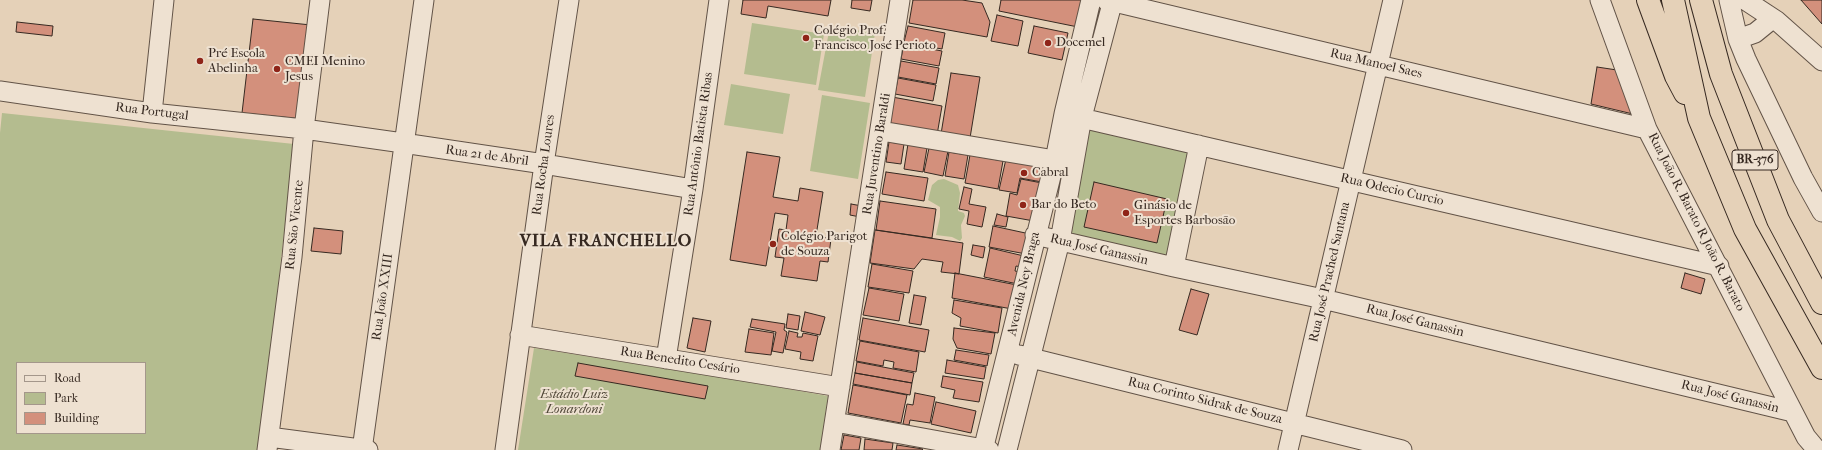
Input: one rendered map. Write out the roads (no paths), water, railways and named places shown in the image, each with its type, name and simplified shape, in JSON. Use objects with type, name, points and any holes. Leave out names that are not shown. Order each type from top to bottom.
[{"type":"highway","points":[[1648,0],[1676,76],[1699,118]]},
{"type":"highway","name":"BR-376","points":[[1673,0],[1699,118],[1745,229],[1822,368]]},
{"type":"highway","name":"BR-376","points":[[1702,3],[1721,74],[1778,220],[1822,303]]},
{"type":"street","points":[[152,113],[164,0]]},
{"type":"street","name":"Rua São Vicente","points":[[268,444],[292,257],[304,130],[320,0]]},
{"type":"street","name":"Rua João XXIII","points":[[364,450],[403,143],[424,0]]},
{"type":"street","name":"Rua Rocha Loures","points":[[504,450],[544,164],[569,0]]},
{"type":"street","name":"Rua Antônio Batista Ribas","points":[[666,359],[693,189],[719,0]]},
{"type":"street","name":"Rua Juventino Baraldi","points":[[830,450],[900,0]]},
{"type":"street","name":"Avenida Ney Braga","points":[[985,450],[1092,0]]},
{"type":"street","name":"Avenida Ney Braga","points":[[1007,450],[1060,241],[1082,118],[1110,0]]},
{"type":"street","name":"Rua Manoel Saes","points":[[1110,0],[1647,128]]},
{"type":"street","name":"Rua José Prached Santana","points":[[1288,450],[1393,0]]},
{"type":"street","name":"Rua João R. Barato R João R. Barato","points":[[1600,0],[1647,128],[1793,412],[1807,446]]},
{"type":"street","points":[[1729,0],[1738,39],[1746,60],[1822,212]]},
{"type":"street","points":[[1745,0],[1777,21],[1822,61]]},
{"type":"street","points":[[1738,39],[1755,33],[1771,20],[1777,21]]},
{"type":"street","name":"Rua Portugal","points":[[0,91],[152,113],[304,130]]},
{"type":"street","name":"Rua Odecio Curcio","points":[[1064,114],[1719,266]]},
{"type":"street","name":"Rua 21 de Abril","points":[[304,130],[544,164],[693,189]]},
{"type":"street","points":[[880,131],[1055,160],[1073,166]]},
{"type":"street","points":[[1174,268],[1199,145]]},
{"type":"street","name":"Rua José Ganassin","points":[[1035,235],[1174,268],[1323,299],[1793,412]]},
{"type":"street","name":"Rua Benedito Cesário","points":[[520,335],[840,387]]},
{"type":"street","name":"Rua Corinto Sidrak de Souza","points":[[1008,352],[1402,450]]},
{"type":"street","points":[[835,422],[985,450]]},
{"type":"street","points":[[268,444],[364,450]]},
{"type":"place","name":"Colégio Prof. Francisco José Perioto","points":[[806,38]]},
{"type":"place","name":"Docemel","points":[[1048,43]]},
{"type":"place","name":"Pré Escola Abelinha","points":[[200,61]]},
{"type":"place","name":"CMEI Menino Jesus","points":[[277,69]]},
{"type":"place","name":"Cabral","points":[[1024,173]]},
{"type":"place","name":"Bar do Beto","points":[[1023,205]]},
{"type":"place","name":"Ginásio de Esportes Barbosão","points":[[1126,213]]},
{"type":"place","name":"Colégio Parigot de Souza","points":[[773,244]]},
{"type":"district","name":"VILA FRANCHELLO","points":[[606,242]]},
{"type":"park label","name":"Estádio Luiz Lonardoni","points":[[574,402]]}]
